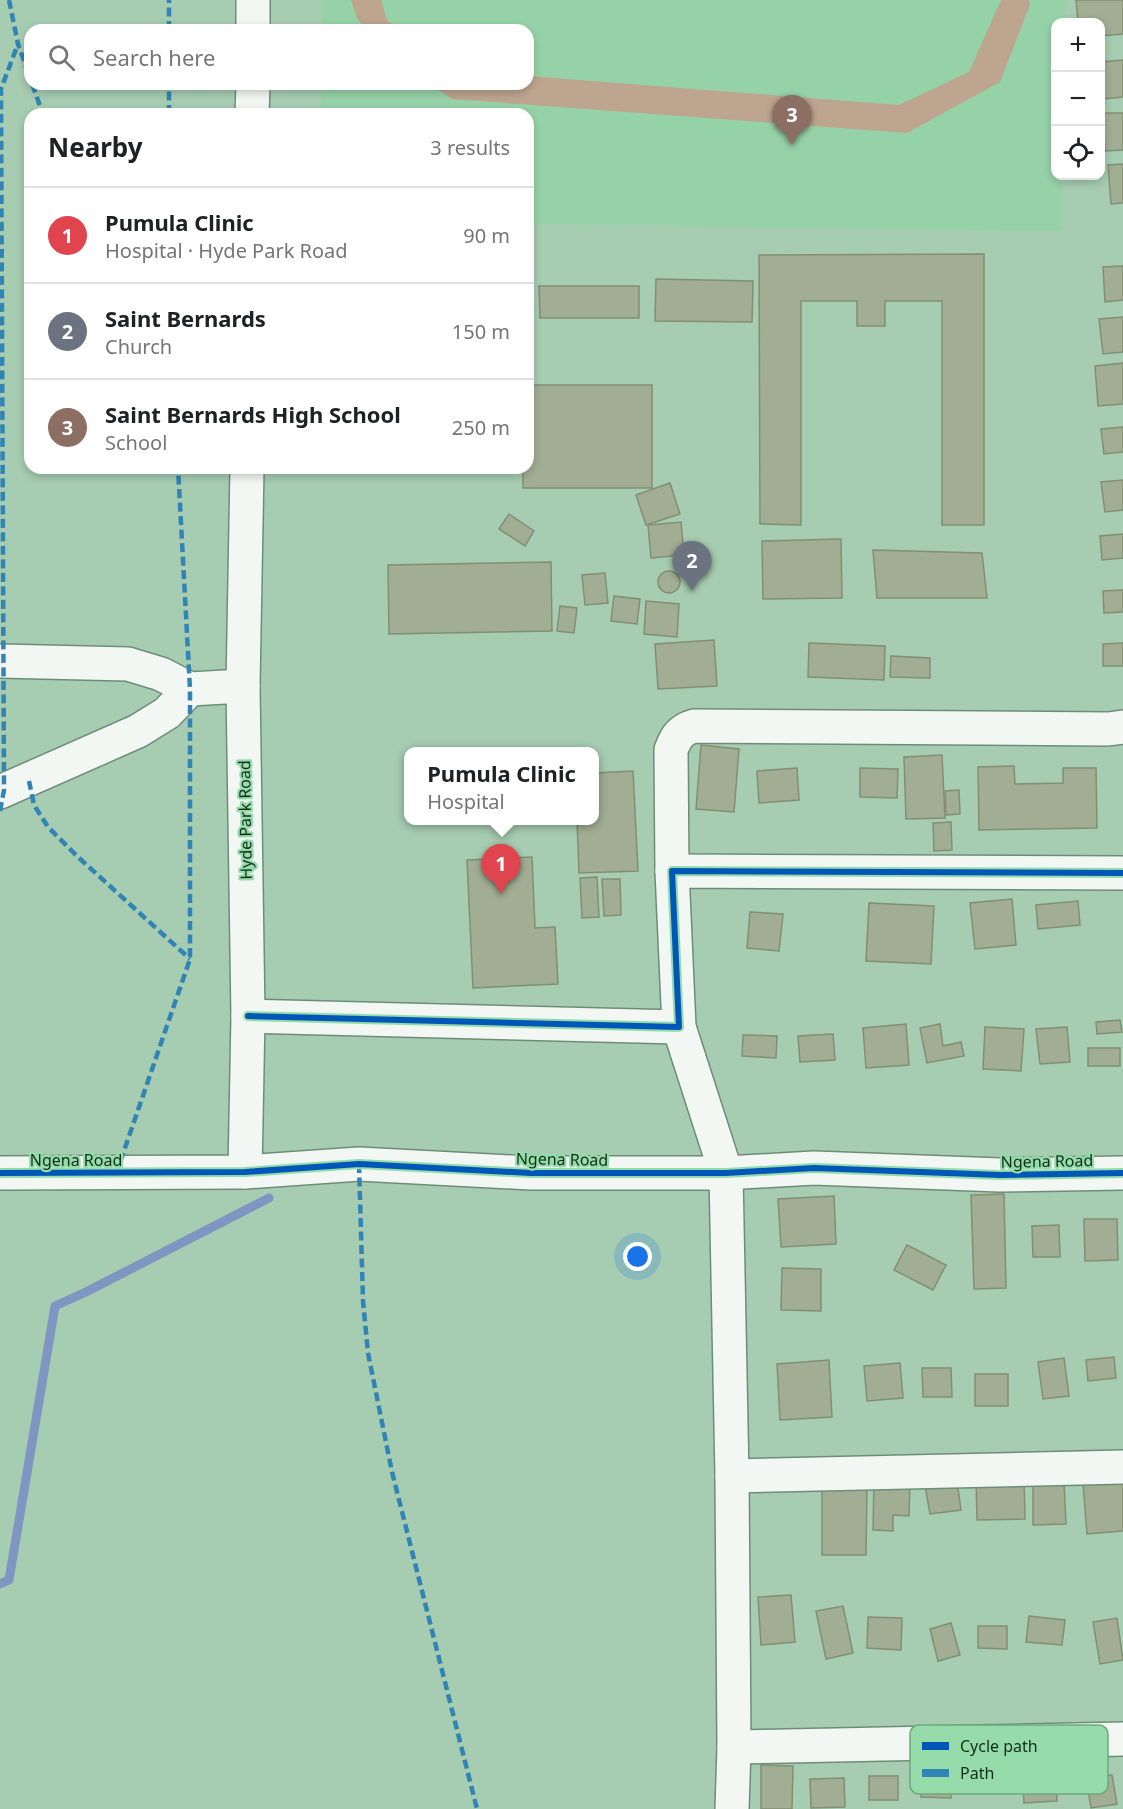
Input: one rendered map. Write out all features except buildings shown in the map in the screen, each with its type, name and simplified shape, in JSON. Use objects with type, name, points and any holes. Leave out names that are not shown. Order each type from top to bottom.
[{"type":"street","points":[[253,0],[253,24]]},
{"type":"street","points":[[252,108],[253,90]]},
{"type":"street","name":"Hyde Park Road","points":[[245,1172],[248,1016],[243,686],[248,474]]},
{"type":"street","points":[[0,661],[128,664],[161,674],[190,689],[243,686]]},
{"type":"street","points":[[0,792],[138,731],[167,713],[190,689]]},
{"type":"street","points":[[732,1809],[734,1747],[732,1476],[726,1173],[679,1027],[672,871],[671,750],[676,737],[683,729],[694,726],[1108,729],[1123,727]]},
{"type":"street","points":[[672,871],[1123,873]]},
{"type":"street","points":[[248,1016],[679,1027]]},
{"type":"street","name":"Ngena Road","points":[[0,1173],[245,1172],[359,1164],[531,1173],[726,1173],[814,1168],[1000,1175],[1123,1173]]},
{"type":"street","points":[[732,1476],[1123,1467]]},
{"type":"street","points":[[1108,1739],[1123,1739]]},
{"type":"street","points":[[734,1747],[910,1743]]},
{"type":"shaded area","points":[[322,0],[1065,0],[1064,18],[1051,18],[1051,180],[1062,180],[1061,231],[534,224],[534,108],[321,108],[321,90],[534,90],[534,24],[322,24]]},
{"type":"shaded area","points":[[351,0],[381,0],[387,20],[392,24],[362,24],[357,19]]},
{"type":"shaded area","points":[[1001,0],[1029,0],[1030,5],[1000,82],[907,133],[452,99],[438,90],[534,90],[534,76],[899,105],[969,72]]},
{"type":"waterway","points":[[0,1584],[9,1580],[55,1306],[269,1198]]},
{"type":"marked path","points":[[9,0],[24,61]]},
{"type":"marked path","points":[[169,0],[169,24]]},
{"type":"marked path","points":[[0,811],[4,790],[1,89],[18,44]]},
{"type":"marked path","points":[[34,90],[41,108]]},
{"type":"marked path","points":[[169,90],[169,108]]},
{"type":"marked path","points":[[116,1174],[190,959],[190,689],[178,474]]},
{"type":"marked path","points":[[29,781],[34,805],[48,827],[190,959]]},
{"type":"marked path","points":[[359,1164],[363,1301],[368,1353],[392,1472],[477,1809]]},
{"type":"cycle path","points":[[248,1016],[679,1027],[672,871],[1123,873]]},
{"type":"cycle path","points":[[0,1173],[245,1172],[359,1164],[531,1173],[726,1173],[814,1168],[1000,1175],[1123,1173]]},
{"type":"place","name":"Saint Bernards High School","points":[[792,145]]},
{"type":"place","name":"Saint Bernards","points":[[692,591]]},
{"type":"place","name":"Pumula Clinic","points":[[501,894]]}]
